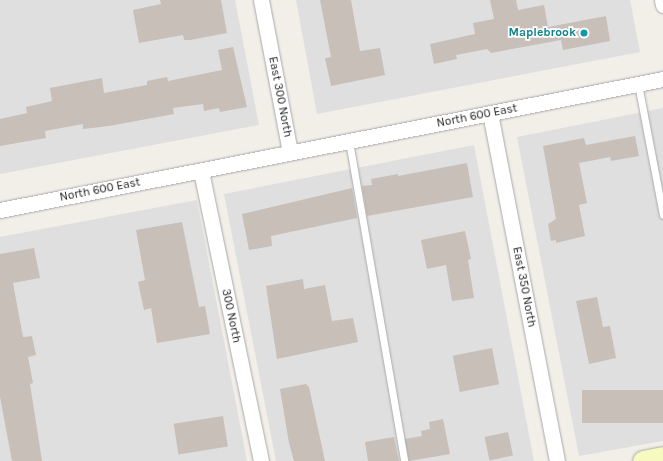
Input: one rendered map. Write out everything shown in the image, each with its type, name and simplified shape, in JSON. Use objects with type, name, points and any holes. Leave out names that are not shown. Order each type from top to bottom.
[{"type":"street","name":"East 300 North","points":[[201,171],[290,152],[261,0]]},
{"type":"street","points":[[662,0],[663,5]]},
{"type":"street","name":"North 600 East","points":[[290,152],[663,79]]},
{"type":"street","name":"East 350 North","points":[[490,113],[557,461]]},
{"type":"street","name":"North 600 East","points":[[0,210],[201,171]]},
{"type":"street","name":"300 North","points":[[201,171],[261,461]]},
{"type":"street","points":[[643,461],[663,457]]},
{"type":"lane","points":[[638,84],[663,215]]},
{"type":"lane","points":[[349,141],[404,461]]},
{"type":"shaded area","points":[[0,0],[235,0],[259,125],[0,174]]},
{"type":"shaded area","points":[[296,0],[630,0],[640,52],[317,114]]},
{"type":"shaded area","points":[[663,108],[663,441],[579,456],[517,137]]},
{"type":"shaded area","points":[[474,145],[534,461],[276,461],[224,194]]},
{"type":"shaded area","points":[[197,200],[247,461],[0,461],[0,237]]},
{"type":"building","points":[[160,0],[221,0],[227,33],[190,40],[184,40],[183,35],[139,43],[133,10],[161,4]]},
{"type":"building","points":[[320,0],[351,0],[360,51],[380,48],[385,75],[331,86],[325,58],[331,57]]},
{"type":"building","points":[[490,0],[516,0],[518,10],[544,5],[548,27],[606,16],[610,41],[563,50],[561,40],[491,53],[487,49],[456,55],[457,59],[434,64],[430,44],[475,34],[473,23],[494,19]]},
{"type":"building","points":[[233,47],[247,107],[220,112],[219,108],[204,111],[203,104],[173,108],[174,114],[109,126],[83,129],[83,124],[45,131],[46,138],[0,146],[0,119],[27,113],[26,107],[52,101],[50,88],[102,78],[104,93],[147,85],[147,81],[167,77],[168,81],[222,70],[218,50]]},
{"type":"building","points":[[635,136],[639,156],[611,161],[610,157],[579,163],[587,203],[579,205],[585,236],[556,243],[556,240],[551,241],[548,224],[556,219],[543,146],[584,138],[586,145]]},
{"type":"building","points":[[467,163],[473,197],[367,216],[362,186],[372,185],[371,179],[398,174],[398,176]]},
{"type":"building","points":[[352,188],[357,218],[271,236],[272,246],[249,250],[242,214]]},
{"type":"building","points":[[182,222],[199,307],[205,306],[210,334],[157,343],[151,308],[144,310],[138,282],[145,280],[136,230]]},
{"type":"building","points":[[465,231],[471,259],[468,260],[474,298],[452,301],[446,265],[427,269],[421,240]]},
{"type":"building","points":[[34,248],[40,278],[13,283],[23,337],[32,336],[36,355],[28,357],[33,383],[30,384],[42,461],[12,461],[0,397],[0,254]]},
{"type":"building","points":[[303,279],[304,289],[325,285],[332,321],[353,318],[358,342],[277,359],[266,286]]},
{"type":"building","points":[[597,297],[603,327],[610,326],[616,358],[589,364],[576,301]]},
{"type":"building","points":[[492,348],[499,384],[460,392],[453,356]]},
{"type":"building","points":[[306,384],[309,387],[325,461],[294,461],[289,443],[280,389]]},
{"type":"building","points":[[582,390],[663,390],[663,423],[582,423]]},
{"type":"building","points":[[223,416],[228,447],[178,454],[174,424]]},
{"type":"building","points":[[443,419],[450,454],[409,461],[405,439],[422,436],[421,431],[430,429],[429,422]]},
{"type":"building","points":[[508,432],[513,455],[490,460],[485,437]]},
{"type":"building","points":[[394,437],[399,461],[368,461],[365,442]]},
{"type":"place","name":"Maplebrook","points":[[584,33]]}]
